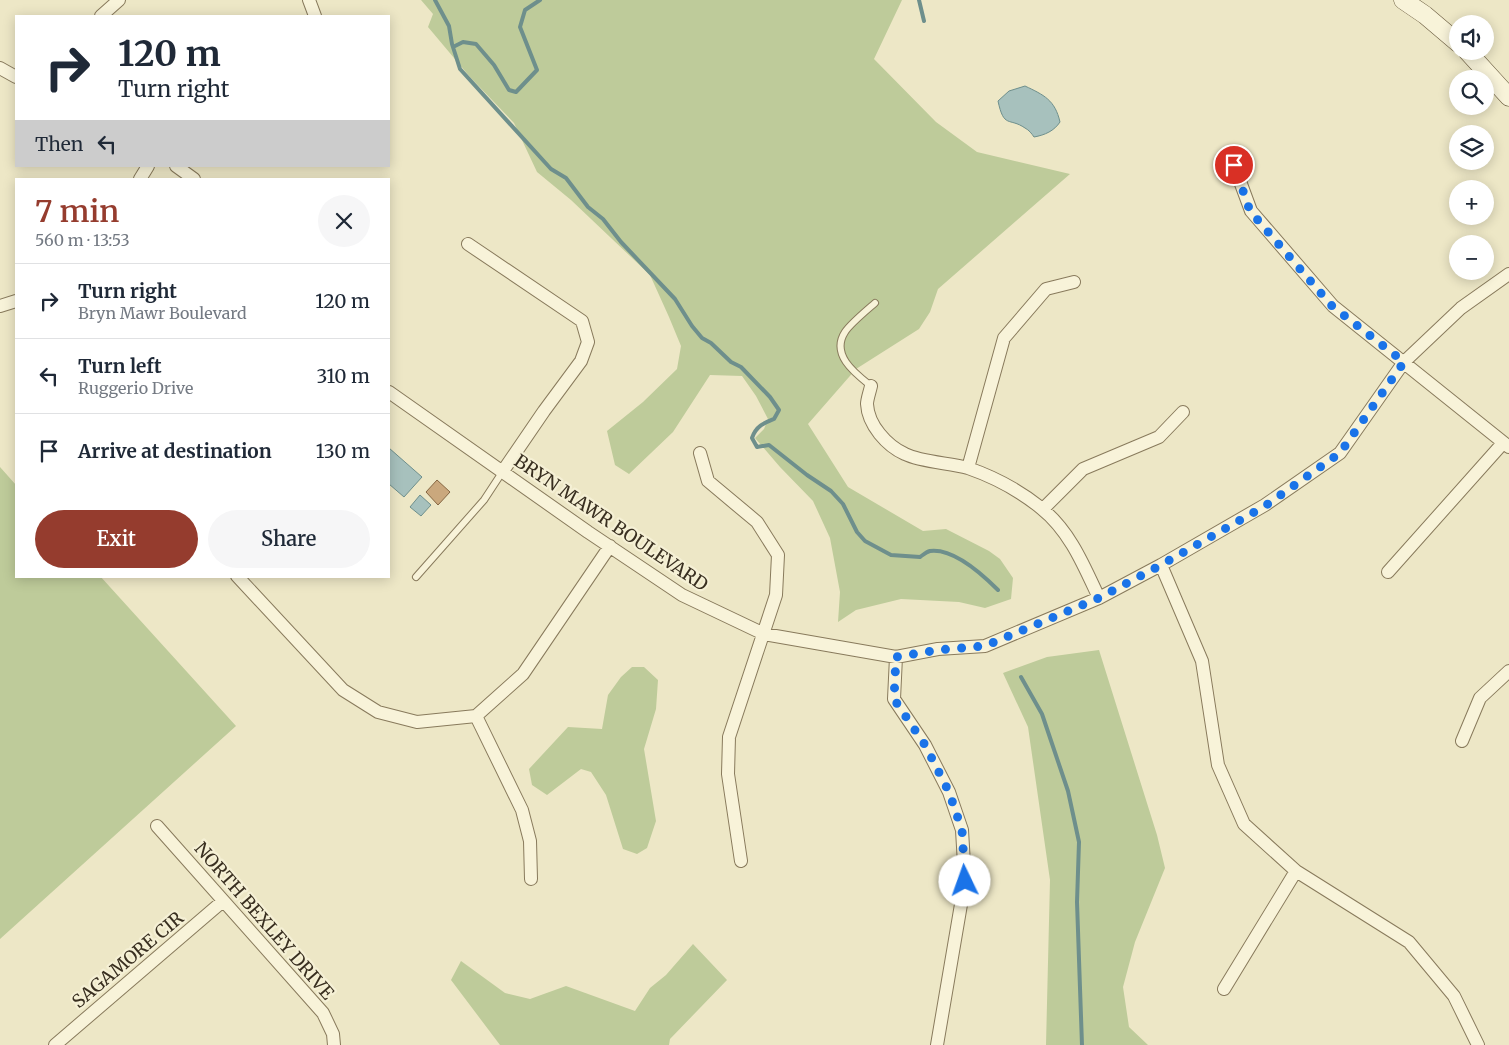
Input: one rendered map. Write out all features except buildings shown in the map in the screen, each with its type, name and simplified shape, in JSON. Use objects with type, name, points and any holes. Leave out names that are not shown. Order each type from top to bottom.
[{"type":"street","points":[[102,15],[119,0]]},
{"type":"street","points":[[309,0],[315,15]]},
{"type":"street","points":[[1403,0],[1426,15],[1449,35]]},
{"type":"street","points":[[1476,60],[1509,97]]},
{"type":"street","points":[[0,68],[15,76]]},
{"type":"street","points":[[1234,165],[1250,211],[1332,306],[1506,445],[1388,572]]},
{"type":"street","points":[[141,178],[147,167]]},
{"type":"street","points":[[177,167],[193,178]]},
{"type":"street","points":[[468,244],[582,321],[588,342],[581,361],[544,410],[503,471]]},
{"type":"street","name":"BRYN MAWR BOULEVARD","points":[[390,393],[682,595],[764,634],[896,657],[938,650],[985,646],[1099,598],[1265,506],[1340,453],[1404,362],[1461,308],[1509,274]]},
{"type":"street","points":[[968,468],[1004,338],[1046,289],[1074,282]]},
{"type":"street","points":[[0,306],[15,301]]},
{"type":"street","points":[[871,386],[867,405],[871,421],[885,441],[905,454],[968,468],[1009,486],[1043,509],[1063,531],[1077,552],[1099,598]]},
{"type":"street","points":[[1043,509],[1083,469],[1159,436],[1183,412]]},
{"type":"street","points":[[700,454],[708,481],[757,522],[778,555],[776,595],[729,737],[728,774],[741,861]]},
{"type":"street","points":[[239,578],[343,690],[378,712],[417,722],[476,716],[523,674],[610,546]]},
{"type":"street","points":[[1161,565],[1202,661],[1218,765],[1244,824],[1296,871],[1408,942],[1454,996],[1478,1045]]},
{"type":"street","points":[[896,657],[894,699],[925,745],[949,792],[962,830],[965,881],[937,1045]]},
{"type":"street","points":[[1462,741],[1480,698],[1509,670]]},
{"type":"street","points":[[476,716],[522,810],[530,841],[531,879]]},
{"type":"street","name":"NORTH BEXLEY DRIVE","points":[[157,826],[323,1013],[333,1034],[334,1045]]},
{"type":"street","points":[[1224,989],[1296,871]]},
{"type":"street","name":"SAGAMORE CIR","points":[[55,1045],[224,902]]},
{"type":"lane","points":[[871,386],[856,374],[844,360],[841,344],[844,332],[876,303]]},
{"type":"lane","points":[[416,578],[484,500],[503,471]]},
{"type":"green space","points":[[421,0],[902,0],[874,59],[936,122],[977,152],[1070,174],[938,289],[930,312],[919,329],[856,369],[808,424],[848,487],[923,531],[946,529],[989,551],[1000,559],[1013,578],[1011,599],[985,608],[959,602],[901,599],[856,610],[838,622],[840,592],[830,538],[813,501],[755,438],[764,429],[768,419],[756,396],[742,376],[710,375],[673,432],[629,474],[615,465],[607,431],[643,402],[677,369],[681,346],[669,317],[650,275],[571,200],[537,172],[514,123],[470,77],[428,27],[433,14]]},
{"type":"green space","points":[[0,467],[15,484],[15,578],[102,578],[236,726],[0,939]]},
{"type":"green space","points":[[1099,650],[1157,835],[1165,868],[1135,942],[1123,987],[1129,1027],[1148,1045],[1046,1045],[1050,880],[1028,727],[1003,673],[1047,657]]},
{"type":"green space","points":[[632,667],[644,667],[658,680],[656,709],[644,749],[656,821],[647,848],[637,854],[623,849],[606,795],[591,772],[581,769],[547,795],[532,785],[529,769],[568,727],[602,729],[608,695],[621,677]]},
{"type":"green space","points":[[693,944],[727,980],[670,1039],[669,1045],[500,1045],[451,980],[461,961],[505,993],[530,999],[566,986],[635,1011],[650,988],[666,975]]},
{"type":"water","points":[[1025,86],[1048,99],[1058,115],[1060,122],[1055,128],[1045,134],[1034,137],[1026,129],[1008,121],[1002,115],[998,101],[1009,91]]},
{"type":"water","points":[[390,449],[422,477],[404,497],[390,485]]},
{"type":"water","points":[[420,495],[431,505],[421,516],[410,507]]},
{"type":"waterway","points":[[435,0],[449,26],[452,44],[460,69],[551,169],[566,178],[588,207],[603,219],[621,242],[675,299],[702,338],[711,343],[731,362],[741,367],[770,397],[779,410],[774,419],[761,426],[754,434],[752,438],[757,447],[769,445],[831,491],[843,504],[857,532],[865,541],[891,555],[920,557],[930,551],[948,554],[976,570],[998,590]]},
{"type":"waterway","points":[[453,47],[463,42],[476,44],[494,65],[509,90],[516,92],[537,70],[520,27],[525,10],[540,0]]},
{"type":"waterway","points":[[919,0],[924,21]]},
{"type":"waterway","points":[[1021,677],[1042,714],[1068,791],[1079,842],[1077,902],[1082,1045]]},
{"type":"route","points":[[965,881],[962,830],[949,792],[925,745],[894,699],[896,657],[938,650],[985,646],[1099,598],[1265,506],[1340,453],[1404,362],[1332,306],[1250,211],[1234,165]]}]
